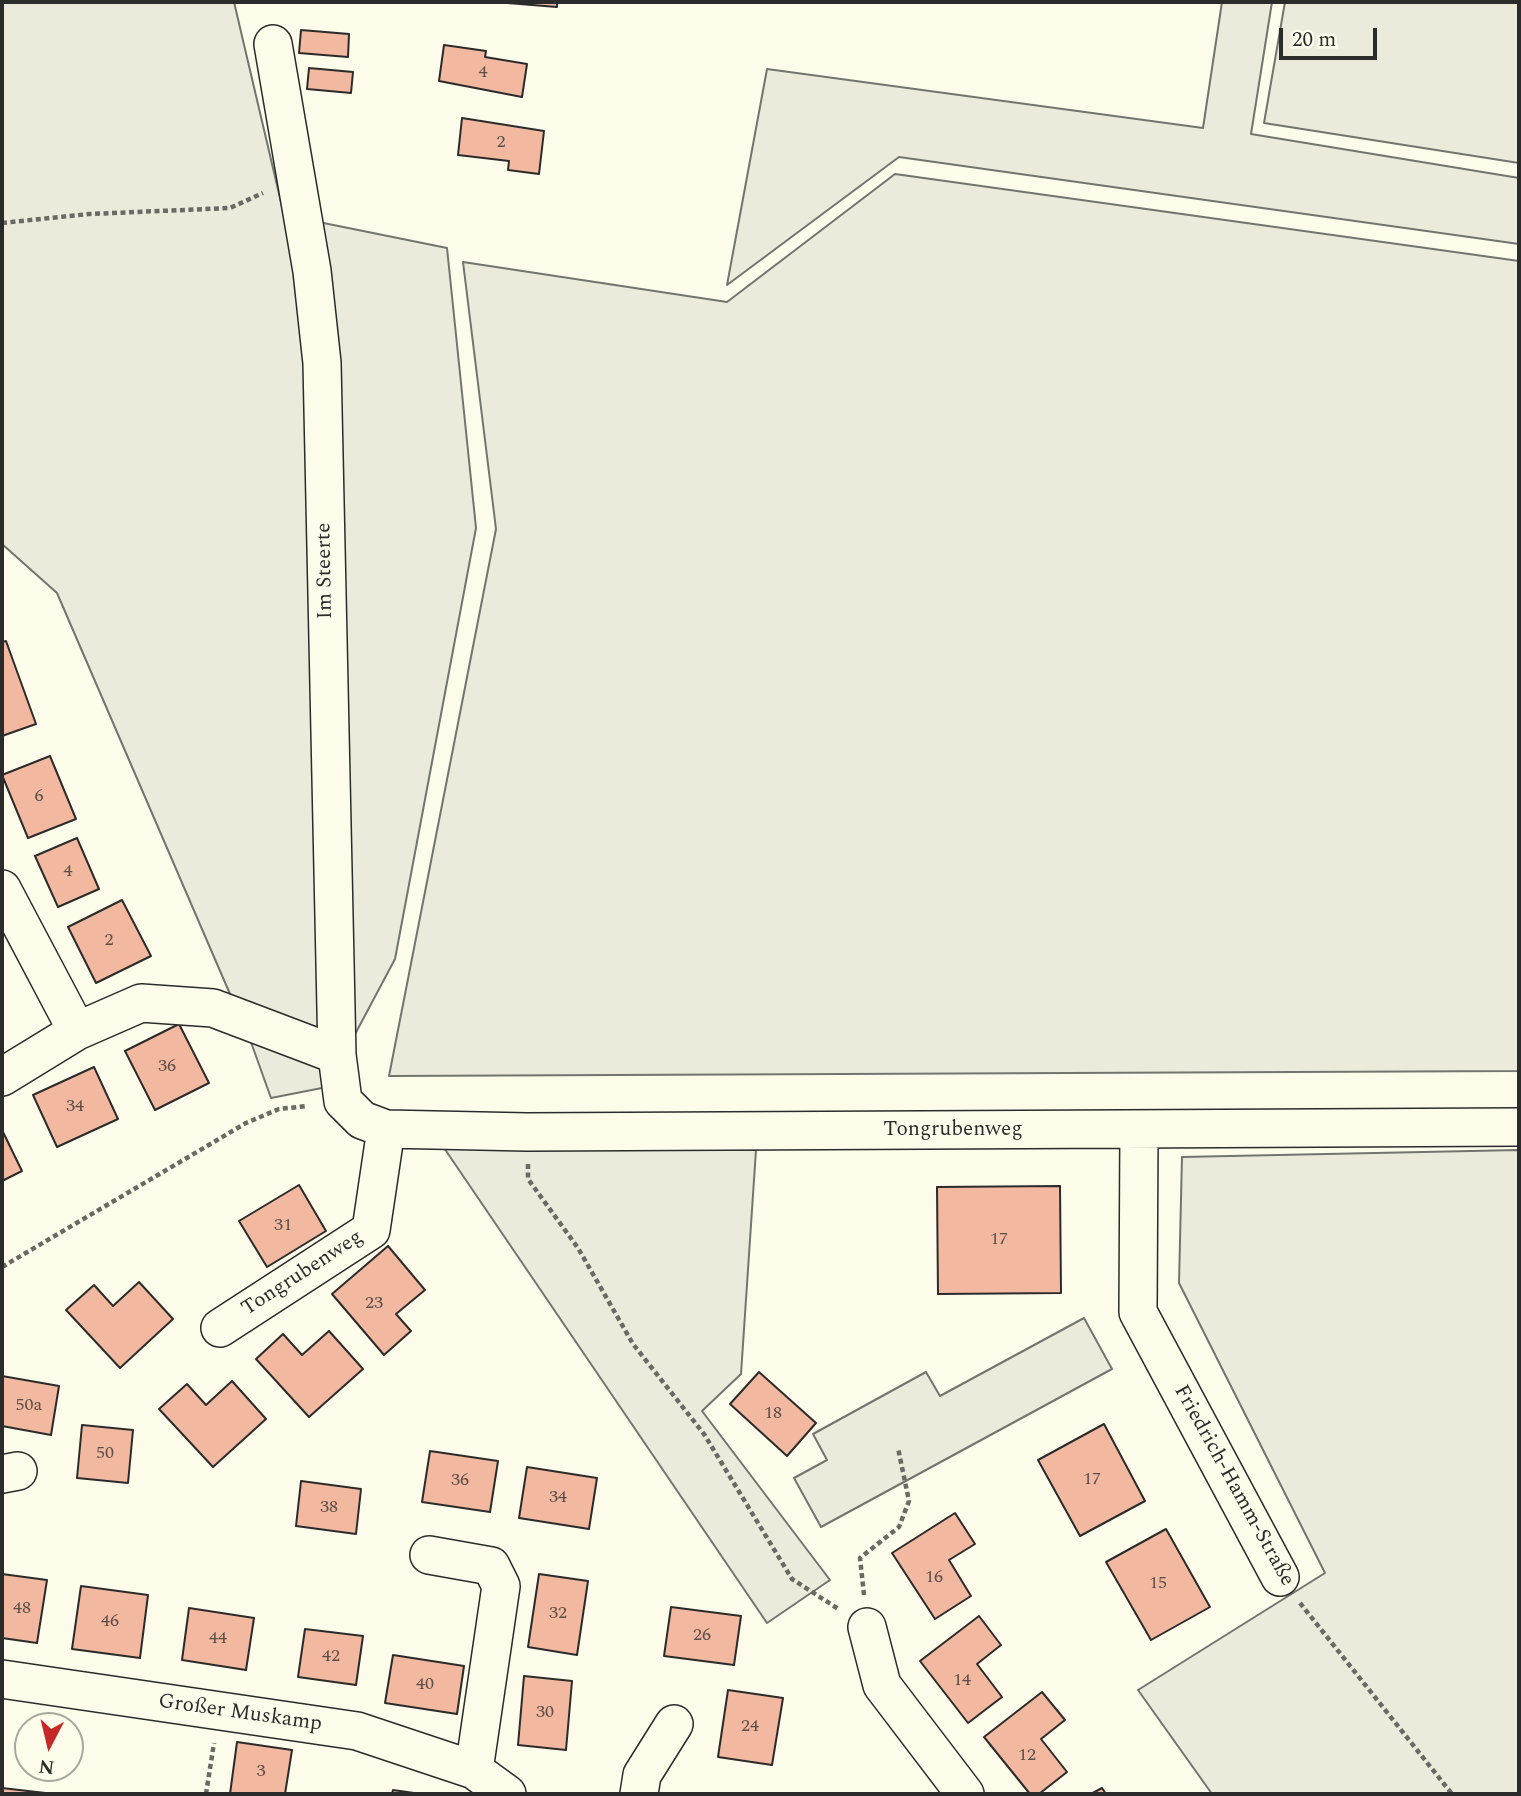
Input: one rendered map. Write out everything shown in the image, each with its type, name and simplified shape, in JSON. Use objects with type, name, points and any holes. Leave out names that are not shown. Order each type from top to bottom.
[{"type":"street","name":"Im Steerte","points":[[273,44],[312,271],[322,363],[337,1055],[343,1101]]},
{"type":"street","points":[[2,889],[77,1031]]},
{"type":"street","points":[[2,1077],[77,1031],[141,1003],[213,1008],[337,1055]]},
{"type":"street","name":"Tongrubenweg","points":[[343,1101],[362,1119],[386,1129],[527,1132],[1519,1128]]},
{"type":"street","name":"Tongrubenweg","points":[[220,1328],[371,1230],[386,1129]]},
{"type":"street","name":"Friedrich-Hamm-Straße","points":[[1139,1130],[1138,1312],[1280,1577]]},
{"type":"street","points":[[429,1555],[491,1566],[501,1586],[474,1770]]},
{"type":"street","points":[[867,1628],[883,1685],[965,1794]]},
{"type":"street","name":"Großer Muskamp","points":[[2,1679],[357,1731],[474,1770],[507,1794]]},
{"type":"street","points":[[639,1794],[642,1775],[674,1724]]},
{"type":"path","points":[[2,223],[89,214],[230,208],[297,177]]},
{"type":"path","points":[[2,1267],[246,1123],[279,1109],[343,1101]]},
{"type":"path","points":[[527,1132],[528,1178],[578,1248],[633,1344],[704,1434],[792,1578],[867,1628]]},
{"type":"path","points":[[867,1628],[860,1558],[899,1527],[909,1501],[898,1448]]},
{"type":"path","name":"Friedrich-Hamm-Straße","points":[[1280,1577],[1452,1794]]},
{"type":"path","points":[[206,1794],[219,1711]]},
{"type":"shaded area","points":[[2,2],[234,2],[284,215],[447,248],[476,528],[395,959],[327,1087],[271,1098],[252,1045],[57,593],[2,544]]},
{"type":"shaded area","points":[[1222,2],[1272,2],[1251,134],[1519,178],[1519,244],[899,157],[727,285],[767,69],[1203,128]]},
{"type":"shaded area","points":[[1285,2],[1519,2],[1519,163],[1264,123]]},
{"type":"shaded area","points":[[895,174],[1519,261],[1519,1071],[389,1076],[496,529],[463,262],[727,302]]},
{"type":"shaded area","points":[[440,1142],[756,1150],[741,1374],[702,1411],[830,1580],[767,1623]]},
{"type":"shaded area","points":[[1519,1150],[1519,1794],[1212,1794],[1138,1690],[1325,1573],[1179,1283],[1182,1157]]},
{"type":"shaded area","points":[[1084,1318],[1112,1369],[821,1527],[794,1478],[827,1460],[813,1434],[926,1372],[940,1396]]},
{"type":"building","points":[[495,2],[557,2],[557,7]]},
{"type":"building","points":[[301,30],[349,34],[348,57],[299,53]]},
{"type":"building","points":[[444,45],[486,51],[485,57],[527,64],[522,97],[439,81]]},
{"type":"building","points":[[309,68],[353,72],[351,93],[307,89]]},
{"type":"building","points":[[462,118],[544,131],[539,174],[508,170],[509,161],[458,155]]},
{"type":"building","points":[[6,641],[36,724],[2,736],[2,642]]},
{"type":"building","points":[[50,756],[76,819],[28,838],[2,775]]},
{"type":"building","points":[[77,838],[99,889],[58,907],[35,856]]},
{"type":"building","points":[[122,900],[151,956],[96,983],[68,927]]},
{"type":"building","points":[[179,1024],[209,1083],[155,1110],[125,1051]]},
{"type":"building","points":[[94,1067],[118,1119],[57,1147],[33,1095]]},
{"type":"building","points":[[2,1130],[22,1171],[2,1181]]},
{"type":"building","points":[[299,1185],[326,1231],[267,1267],[239,1221]]},
{"type":"building","points":[[1060,1186],[1061,1293],[938,1294],[937,1187]]},
{"type":"building","points":[[388,1246],[425,1290],[396,1314],[411,1331],[384,1355],[332,1294]]},
{"type":"building","points":[[139,1282],[173,1319],[120,1368],[66,1310],[94,1285],[113,1306]]},
{"type":"building","points":[[329,1331],[363,1369],[309,1417],[256,1359],[283,1334],[302,1355]]},
{"type":"building","points":[[759,1372],[816,1423],[787,1456],[730,1404]]},
{"type":"building","points":[[2,1376],[59,1386],[51,1435],[2,1426]]},
{"type":"building","points":[[232,1381],[266,1419],[213,1467],[159,1409],[187,1384],[206,1405]]},
{"type":"building","points":[[1104,1424],[1145,1501],[1080,1536],[1038,1460]]},
{"type":"building","points":[[82,1425],[133,1430],[128,1483],[77,1478]]},
{"type":"building","points":[[430,1451],[498,1461],[490,1512],[422,1502]]},
{"type":"building","points":[[527,1467],[597,1478],[589,1529],[519,1518]]},
{"type":"building","points":[[301,1481],[361,1489],[356,1534],[296,1526]]},
{"type":"building","points":[[955,1513],[975,1544],[949,1560],[971,1596],[935,1619],[892,1553]]},
{"type":"building","points":[[1166,1529],[1210,1607],[1151,1640],[1106,1562]]},
{"type":"building","points":[[2,1574],[47,1580],[37,1643],[2,1638]]},
{"type":"building","points":[[539,1574],[588,1581],[577,1655],[528,1647]]},
{"type":"building","points":[[81,1586],[148,1595],[140,1658],[72,1649]]},
{"type":"building","points":[[671,1607],[741,1616],[734,1665],[664,1656]]},
{"type":"building","points":[[189,1608],[254,1618],[246,1670],[182,1660]]},
{"type":"building","points":[[979,1616],[1001,1645],[977,1664],[1002,1697],[968,1723],[920,1661]]},
{"type":"building","points":[[305,1629],[363,1636],[356,1685],[298,1677]]},
{"type":"building","points":[[393,1655],[464,1666],[457,1714],[385,1703]]},
{"type":"building","points":[[524,1676],[572,1681],[566,1750],[518,1745]]},
{"type":"building","points":[[728,1690],[783,1698],[772,1765],[718,1757]]},
{"type":"building","points":[[1042,1692],[1065,1720],[1041,1739],[1067,1772],[1039,1794],[1030,1794],[984,1737]]},
{"type":"building","points":[[237,1742],[292,1750],[285,1794],[230,1794]]},
{"type":"building","points":[[2,1788],[54,1794],[2,1794]]},
{"type":"building","points":[[1102,1788],[1106,1794],[1091,1794]]},
{"type":"building","points":[[393,1790],[421,1794],[392,1794]]}]
